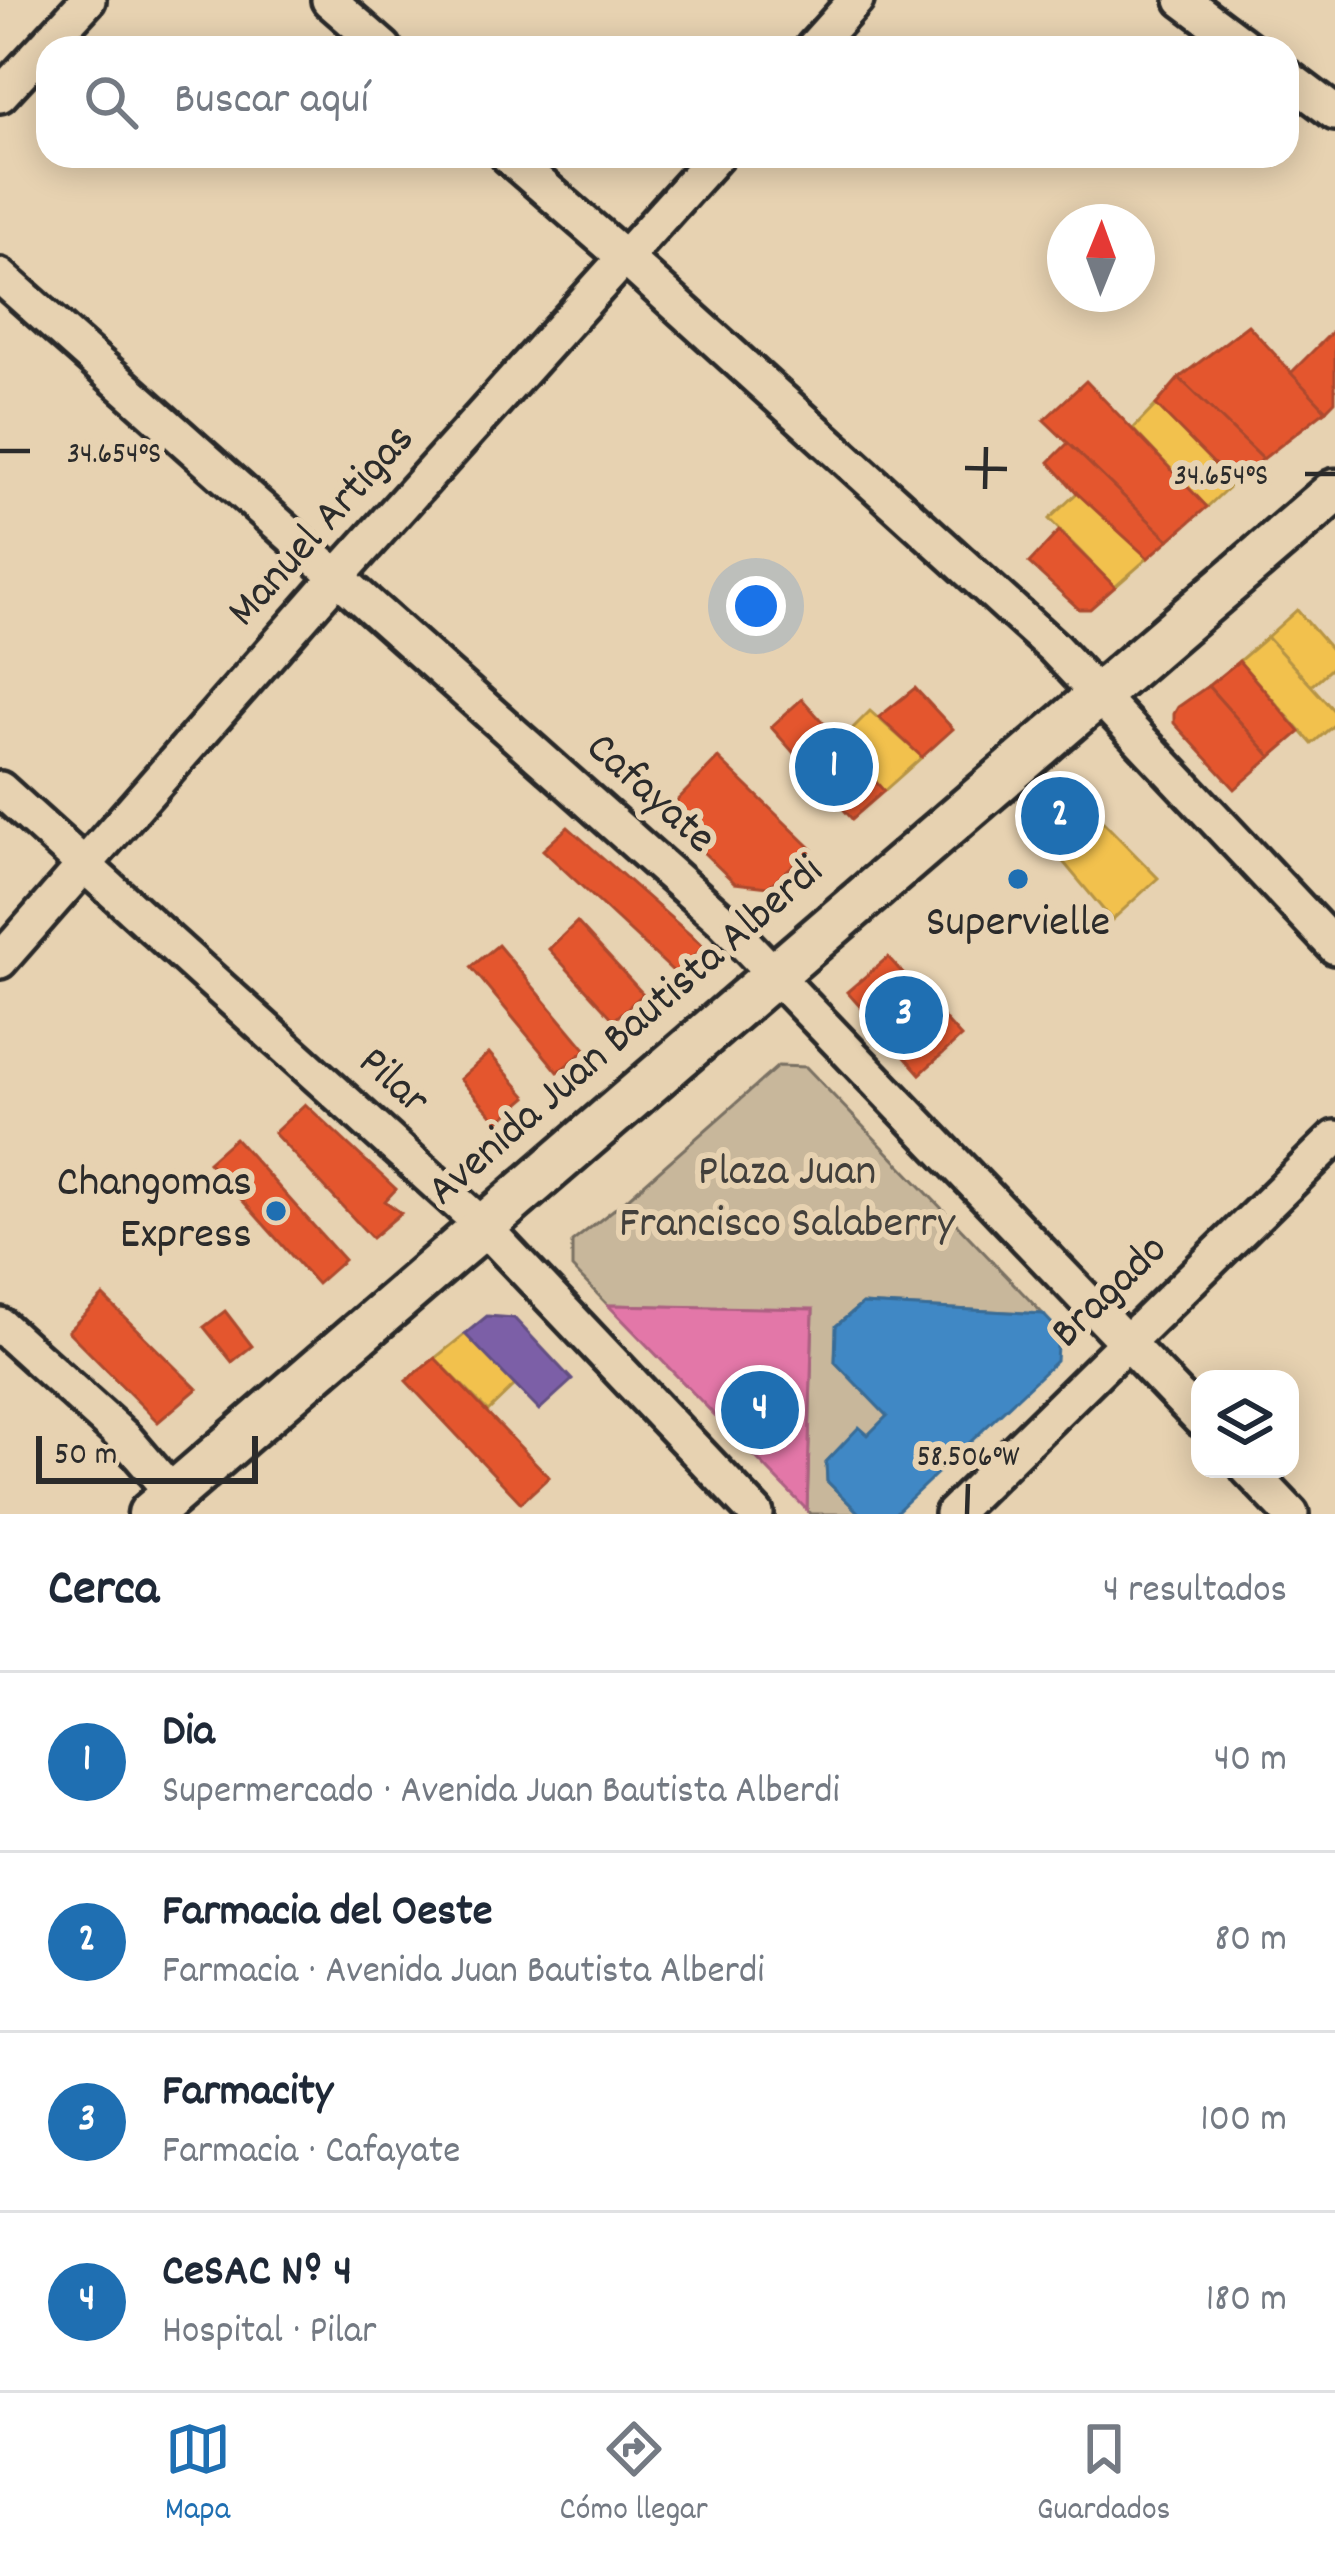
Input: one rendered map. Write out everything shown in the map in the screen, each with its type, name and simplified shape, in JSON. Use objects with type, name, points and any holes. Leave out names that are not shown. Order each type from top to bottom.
[{"type":"main road","name":"Avenida Juan Bautista Alberdi","points":[[170,1507],[482,1225],[1335,491]]},
{"type":"street","points":[[55,36],[88,0]]},
{"type":"street","points":[[329,0],[370,36]]},
{"type":"street","points":[[824,36],[856,0]]},
{"type":"street","points":[[1183,0],[1231,36]]},
{"type":"street","points":[[0,95],[36,56]]},
{"type":"street","points":[[1299,86],[1335,113]]},
{"type":"street","points":[[522,168],[1054,648],[1335,947]]},
{"type":"street","name":"Manuel Artigas","points":[[0,961],[705,168]]},
{"type":"street","name":"Cafayate","points":[[0,276],[722,921],[1191,1410]]},
{"type":"street","name":"Pilar","points":[[0,789],[482,1225],[756,1514]]},
{"type":"street","name":"Bragado","points":[[952,1514],[1335,1138]]},
{"type":"street","points":[[0,1325],[126,1439],[170,1507]]},
{"type":"street","points":[[1257,1478],[1291,1514]]},
{"type":"green space","name":"Plaza Juan Francisco Salaberry","points":[[778,1066],[806,1067],[1043,1314],[862,1304],[837,1325],[835,1362],[887,1416],[868,1435],[859,1428],[826,1462],[827,1481],[860,1514],[810,1514],[807,1510],[813,1310],[608,1305],[572,1268],[572,1242]]},
{"type":"building: Viviendas","points":[[1156,405],[1233,483],[1207,507],[1133,429]]},
{"type":"building: Viviendas","points":[[1077,493],[1148,558],[1115,587],[1049,519]]},
{"type":"building: Viviendas","points":[[1297,610],[1335,654],[1335,665],[1311,686],[1267,637]]},
{"type":"building: Viviendas","points":[[1267,637],[1335,712],[1335,724],[1312,744],[1239,661]]},
{"type":"building: Viviendas","points":[[870,711],[922,757],[884,791],[839,742]]},
{"type":"building: Viviendas","points":[[1073,791],[1158,878],[1112,920],[1033,826]]},
{"type":"building: Viviendas","points":[[465,1334],[515,1385],[488,1411],[435,1358]]},
{"type":"building: Comercios","points":[[1248,325],[1326,410],[1263,459],[1179,378]]},
{"type":"building: Comercios","points":[[1335,329],[1335,401],[1326,410],[1291,373]]},
{"type":"building: Comercios","points":[[1179,378],[1263,459],[1233,483],[1156,405]]},
{"type":"building: Comercios","points":[[1086,381],[1207,507],[1169,540],[1044,420]]},
{"type":"building: Comercios","points":[[1068,443],[1169,540],[1148,558],[1049,462]]},
{"type":"building: Comercios","points":[[1059,531],[1115,587],[1090,609],[1079,609],[1029,563]]},
{"type":"building: Comercios","points":[[1239,661],[1300,732],[1271,757],[1208,686]]},
{"type":"building: Comercios","points":[[1208,686],[1271,757],[1235,789],[1174,723],[1178,707]]},
{"type":"building: Comercios","points":[[915,688],[953,729],[922,757],[879,717]]},
{"type":"building: Comercios","points":[[802,699],[884,791],[852,819],[771,727]]},
{"type":"building: Comercios","points":[[718,758],[812,849],[768,887],[735,883],[664,814]]},
{"type":"building: Comercios","points":[[568,827],[704,947],[675,973],[543,850]]},
{"type":"building: Comercios","points":[[577,922],[643,994],[614,1020],[549,949]]},
{"type":"building: Comercios","points":[[498,945],[586,1050],[558,1072],[471,967]]},
{"type":"building: Comercios","points":[[888,957],[961,1037],[920,1074],[847,992]]},
{"type":"building: Comercios","points":[[489,1053],[527,1097],[498,1122],[460,1079]]},
{"type":"building: Comercios","points":[[305,1104],[396,1189],[385,1201],[401,1213],[372,1238],[274,1133]]},
{"type":"building: Comercios","name":"Changomas Express","points":[[235,1138],[344,1260],[317,1284],[208,1162]]},
{"type":"building: Comercios","points":[[103,1296],[197,1389],[158,1422],[68,1331]]},
{"type":"building: Comercios","points":[[225,1311],[252,1346],[232,1362],[204,1327]]},
{"type":"building: Comercios","points":[[435,1358],[549,1477],[521,1503],[406,1381]]},
{"type":"building: Oficinas","points":[[487,1316],[514,1318],[572,1380],[539,1410],[465,1334]]},
{"type":"building: Escuelas","points":[[862,1304],[1043,1314],[1058,1330],[1056,1361],[894,1514],[860,1514],[827,1481],[826,1462],[859,1427],[868,1435],[887,1416],[835,1362],[836,1326]]},
{"type":"building: Salud","points":[[608,1305],[813,1309],[807,1510]]},
{"type":"place","name":"Dia","points":[[834,767]]},
{"type":"place","name":"Farmacia del Oeste","points":[[1060,816]]},
{"type":"place","name":"Supervielle","points":[[1018,879]]},
{"type":"place","name":"Farmacity","points":[[904,1015]]},
{"type":"place","name":"Changomas Express","points":[[276,1211]]},
{"type":"place","name":"CeSAC Nº 4","points":[[760,1410]]}]
